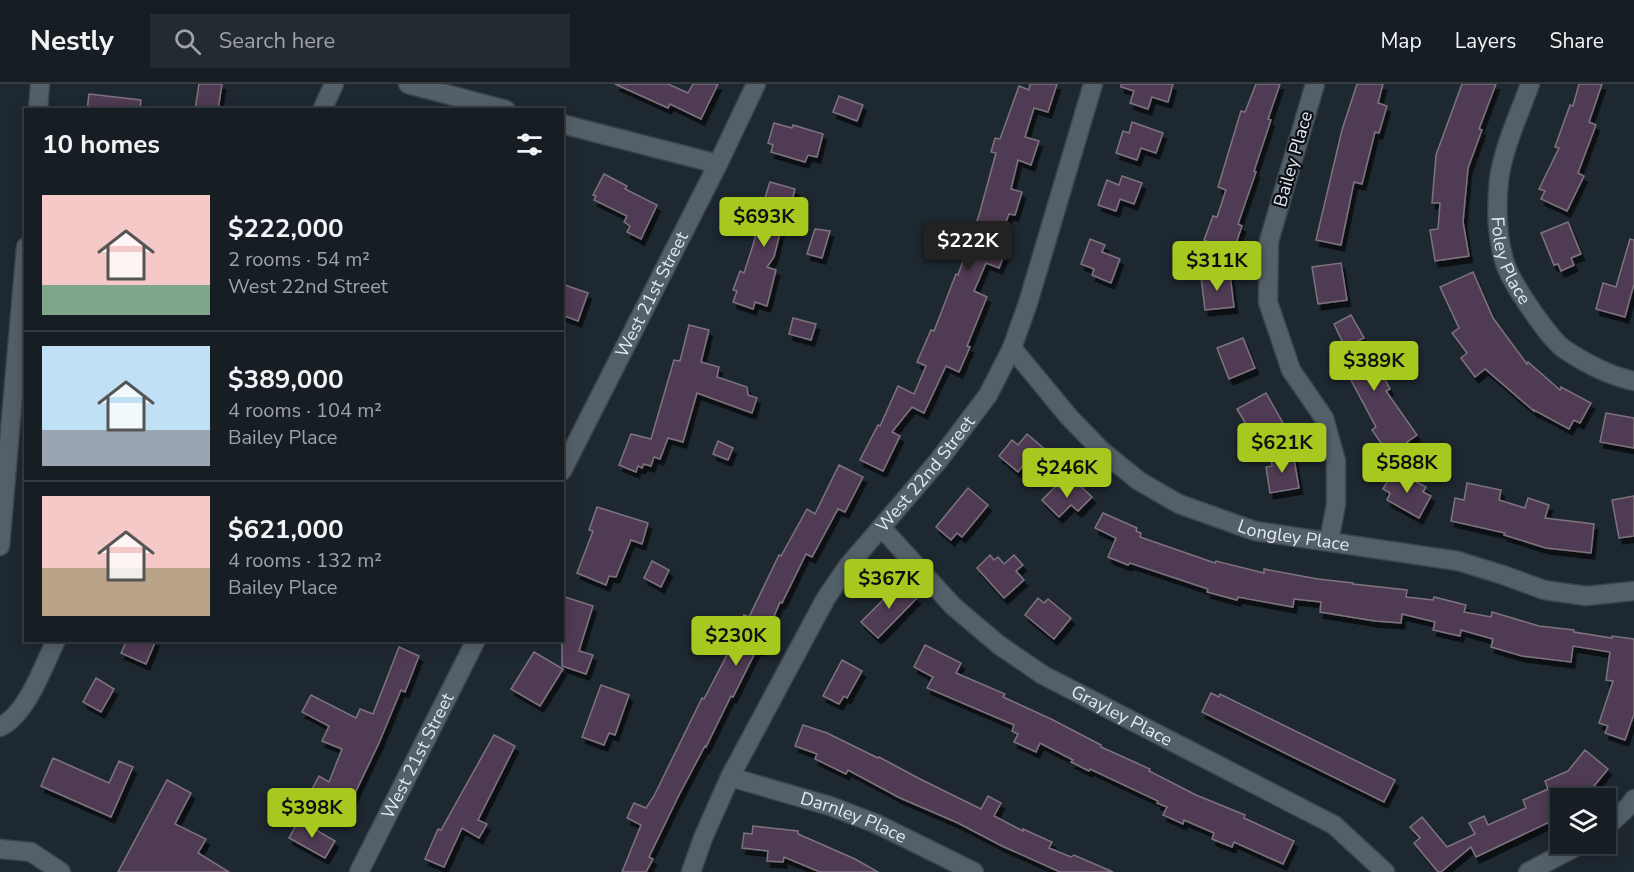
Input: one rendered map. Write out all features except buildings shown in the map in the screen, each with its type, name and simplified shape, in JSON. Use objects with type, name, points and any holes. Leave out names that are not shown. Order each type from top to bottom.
[{"type":"street","points":[[38,108],[40,84]]},
{"type":"street","points":[[323,108],[334,84]]},
{"type":"street","points":[[408,84],[498,108]]},
{"type":"street","name":"West 21st Street","points":[[564,467],[718,164],[756,84]]},
{"type":"street","name":"West 22nd Street","points":[[691,872],[703,838],[730,777],[826,598],[848,566],[939,460],[988,395],[1012,348],[1028,303],[1093,84]]},
{"type":"street","name":"Bailey Place","points":[[1315,84],[1269,242],[1268,302],[1292,370],[1324,418],[1336,461],[1336,504],[1329,541]]},
{"type":"street","name":"Foley Place","points":[[1530,84],[1499,179],[1497,223],[1507,267],[1529,308],[1562,348],[1615,377],[1634,381]]},
{"type":"street","points":[[564,125],[718,164]]},
{"type":"street","points":[[0,546],[4,444],[24,265]]},
{"type":"street","name":"Longley Place","points":[[1012,348],[1069,417],[1102,451],[1139,481],[1179,504],[1255,531],[1458,561],[1544,590],[1586,596],[1634,591]]},
{"type":"street","name":"Grayley Place","points":[[881,527],[953,606],[999,645],[1043,675],[1334,825],[1385,872]]},
{"type":"street","points":[[0,727],[7,724],[24,704],[55,642]]},
{"type":"street","name":"West 21st Street","points":[[359,872],[475,642]]},
{"type":"street","name":"Darnley Place","points":[[730,777],[830,806],[974,872]]},
{"type":"street","points":[[1616,818],[1634,799]]},
{"type":"street","points":[[0,849],[31,852],[61,872]]},
{"type":"street","points":[[1528,872],[1562,854]]}]
